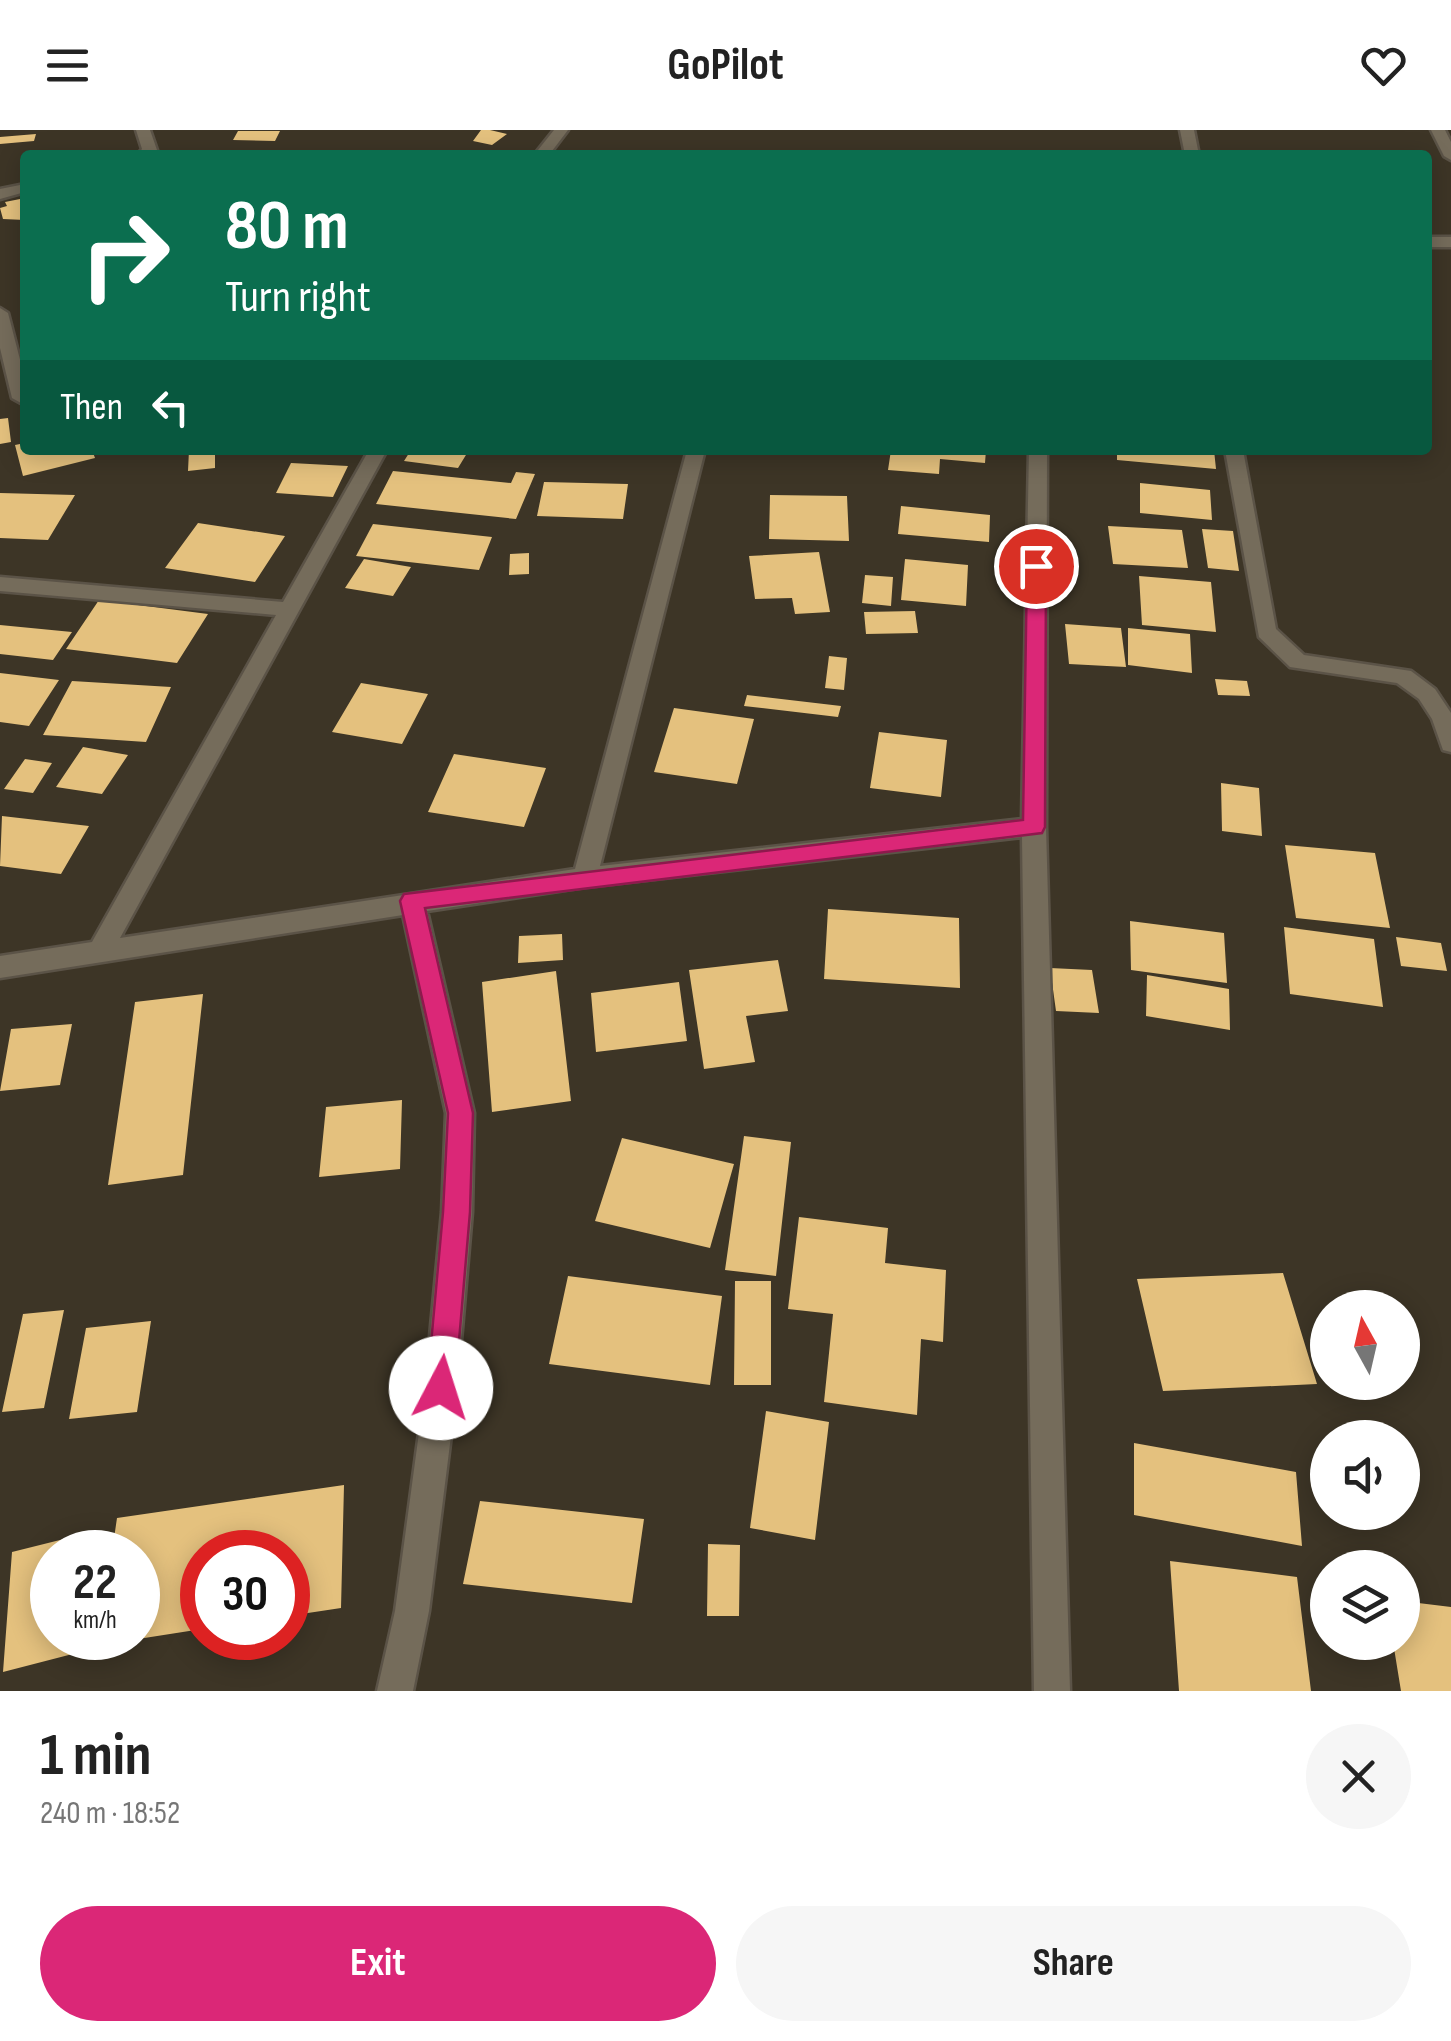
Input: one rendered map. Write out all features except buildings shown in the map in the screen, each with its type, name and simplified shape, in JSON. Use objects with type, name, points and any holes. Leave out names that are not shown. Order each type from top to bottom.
[{"type":"street","points":[[545,150],[560,130]]},
{"type":"street","points":[[1438,130],[1451,156]]},
{"type":"street","points":[[0,313],[20,386]]},
{"type":"street","points":[[100,951],[375,455]]},
{"type":"street","points":[[586,877],[695,455]]},
{"type":"street","points":[[1038,455],[1034,827],[1052,1691]]},
{"type":"street","points":[[1235,455],[1266,632],[1298,662],[1403,676],[1427,694],[1443,718],[1451,744]]},
{"type":"street","points":[[0,584],[292,610]]},
{"type":"street","points":[[0,967],[586,877],[1034,827]]},
{"type":"street","points":[[395,1691],[412,1612],[441,1388],[460,1113],[412,901]]},
{"type":"route","points":[[441,1388],[460,1113],[412,901],[586,877],[1034,827],[1036,566]]}]
